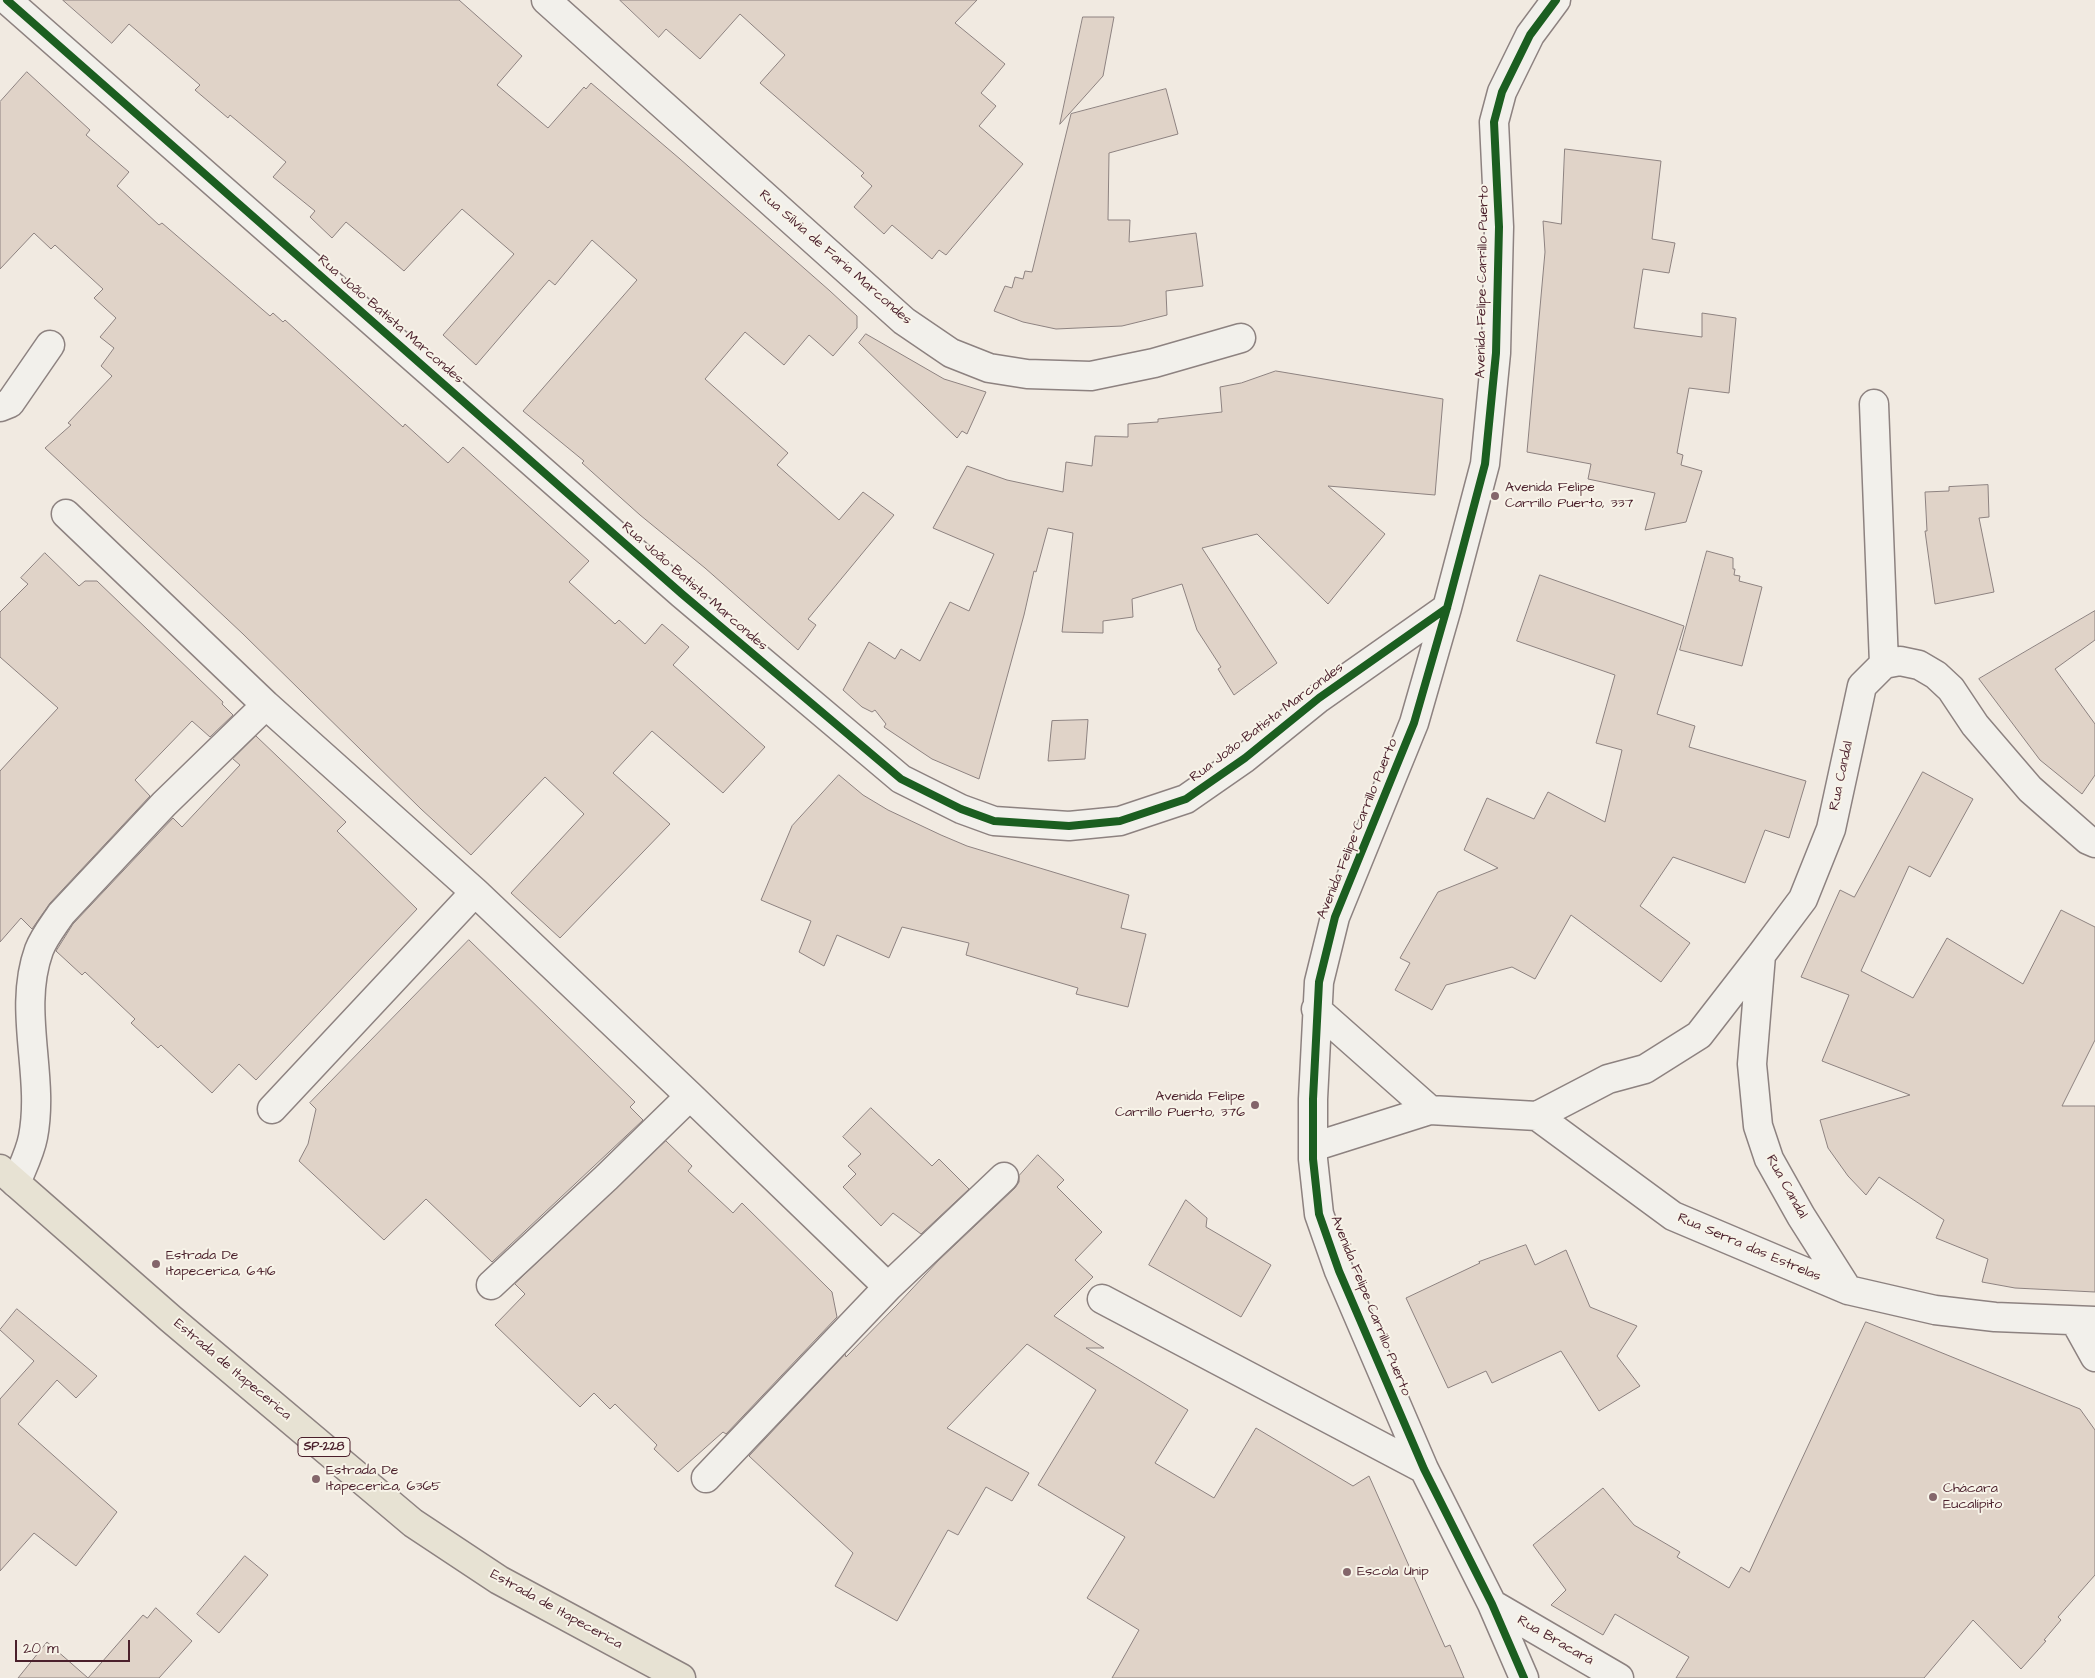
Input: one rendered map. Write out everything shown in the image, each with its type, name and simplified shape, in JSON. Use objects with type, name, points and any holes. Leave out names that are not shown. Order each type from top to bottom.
[{"type":"main road","name":"Estrada de Itapecerica","points":[[8,1176],[171,1319],[413,1523],[499,1580],[680,1678]]},
{"type":"street","name":"Rua João Batista Marcondes","points":[[7,0],[682,594],[901,779],[961,809],[994,821],[1070,826],[1120,821],[1186,799],[1245,758],[1319,698],[1447,608]]},
{"type":"street","name":"Rua Sílvia de Faria Marcondes","points":[[546,0],[904,321],[951,353],[989,368],[1027,374],[1091,376],[1162,361],[1241,338]]},
{"type":"street","name":"Avenida Felipe Carrillo Puerto","points":[[1524,1678],[1492,1604],[1424,1469],[1339,1271],[1319,1214],[1313,1146],[1316,1009],[1319,982],[1335,917],[1414,723],[1485,464],[1495,362],[1499,227],[1494,122],[1502,92],[1530,36],[1556,0]]},
{"type":"street","points":[[0,407],[10,403],[50,345]]},
{"type":"street","points":[[1874,404],[1884,664],[1900,661],[1919,665],[1936,675],[1951,689],[1975,725],[2030,789],[2088,840],[2095,843]]},
{"type":"street","points":[[66,514],[266,705],[475,892],[888,1287]]},
{"type":"street","name":"Rua Candal","points":[[1537,1116],[1608,1079],[1645,1069],[1699,1035],[1761,955],[1803,899],[1831,829],[1862,686],[1884,664]]},
{"type":"street","points":[[8,1176],[30,1149],[34,1128],[35,1083],[31,1032],[32,979],[40,948],[48,932],[74,901],[164,804],[266,705]]},
{"type":"street","points":[[272,1108],[475,892]]},
{"type":"street","name":"Rua Candal","points":[[1761,955],[1752,1064],[1758,1126],[1769,1159],[1801,1216],[1848,1290]]},
{"type":"street","points":[[1316,1009],[1430,1110]]},
{"type":"street","points":[[491,1285],[607,1177],[690,1096]]},
{"type":"street","points":[[1313,1146],[1430,1110],[1537,1116]]},
{"type":"street","name":"Rua Serra das Estrelas","points":[[1537,1116],[1673,1216],[1848,1290],[1935,1310],[1994,1317],[2085,1321]]},
{"type":"street","points":[[706,1478],[888,1287],[1004,1177]]},
{"type":"street","points":[[1102,1299],[1424,1469]]},
{"type":"street","points":[[2085,1321],[2095,1357]]},
{"type":"street","name":"Rua Bracará","points":[[1492,1604],[1619,1678]]},
{"type":"building","points":[[63,0],[459,0],[522,56],[497,85],[548,128],[584,87],[586,89],[591,83],[830,291],[857,316],[857,328],[833,356],[809,335],[784,365],[745,332],[705,379],[788,453],[777,465],[839,520],[863,492],[894,515],[808,619],[816,625],[798,650],[705,568],[640,515],[582,463],[584,461],[523,411],[637,280],[592,240],[555,285],[549,280],[476,365],[443,335],[514,254],[462,209],[404,271],[346,222],[332,238],[310,217],[315,211],[273,177],[286,162],[230,115],[228,118],[195,90],[200,85],[129,24],[112,43]]},
{"type":"building","points":[[620,0],[977,0],[955,23],[1005,64],[981,93],[996,106],[979,126],[1023,164],[946,255],[939,250],[932,259],[892,225],[884,234],[854,207],[872,186],[861,176],[864,173],[760,83],[785,55],[740,14],[700,59],[666,29],[659,37]]},
{"type":"building","points":[[1083,17],[1114,17],[1103,76],[1060,124]]},
{"type":"building","points":[[27,72],[90,130],[86,135],[129,172],[117,186],[159,225],[162,223],[270,316],[273,313],[283,322],[285,320],[403,427],[405,424],[448,463],[463,447],[589,561],[569,582],[615,624],[619,620],[645,644],[662,624],[689,647],[673,665],[765,747],[723,793],[652,731],[613,773],[670,824],[560,938],[511,893],[584,814],[545,777],[471,855],[421,809],[243,634],[45,448],[71,425],[68,423],[112,376],[101,366],[114,348],[100,337],[116,318],[94,298],[103,289],[55,245],[51,249],[34,233],[0,269],[0,102]]},
{"type":"building","points":[[1166,89],[1178,134],[1109,153],[1108,220],[1130,220],[1129,242],[1196,233],[1203,286],[1166,291],[1167,315],[1122,326],[1056,329],[1023,322],[994,311],[1005,286],[1012,288],[1015,277],[1023,279],[1025,271],[1032,272],[1071,114]]},
{"type":"building","points":[[1565,149],[1661,161],[1652,239],[1675,243],[1669,273],[1643,269],[1634,328],[1702,337],[1702,313],[1736,318],[1729,393],[1689,388],[1677,453],[1683,455],[1681,465],[1702,471],[1686,522],[1645,530],[1655,493],[1588,479],[1591,464],[1527,452],[1545,252],[1543,221],[1561,224]]},
{"type":"building","points":[[866,334],[944,379],[986,392],[967,434],[962,431],[957,438],[859,343]]},
{"type":"building","points":[[1276,371],[1443,399],[1435,495],[1328,486],[1385,534],[1328,604],[1257,534],[1202,548],[1277,663],[1234,695],[1218,669],[1221,667],[1197,630],[1182,584],[1132,599],[1133,617],[1103,621],[1103,633],[1062,632],[1073,533],[1048,528],[1036,572],[1034,571],[1024,615],[979,779],[932,759],[884,727],[886,724],[875,710],[872,712],[862,707],[843,690],[869,642],[895,659],[901,649],[920,661],[950,602],[969,611],[994,554],[933,528],[967,466],[1007,480],[1063,492],[1066,462],[1092,466],[1095,436],[1128,437],[1128,424],[1158,422],[1158,419],[1222,412],[1220,387],[1241,383]]},
{"type":"building","points":[[1988,485],[1989,517],[1979,518],[1994,592],[1935,604],[1925,531],[1927,531],[1925,492],[1949,491],[1949,487]]},
{"type":"building","points":[[1707,551],[1733,558],[1734,575],[1740,576],[1739,581],[1762,587],[1742,666],[1680,650]]},
{"type":"building","points":[[45,553],[79,586],[85,581],[97,581],[223,702],[222,704],[233,715],[210,737],[192,721],[135,780],[150,796],[50,903],[32,929],[21,918],[0,942],[0,771],[58,708],[0,657],[0,612],[28,584],[21,578]]},
{"type":"building","points":[[1540,575],[1684,626],[1657,714],[1695,726],[1689,747],[1806,781],[1789,838],[1765,830],[1745,883],[1673,857],[1640,906],[1690,943],[1661,982],[1571,915],[1535,979],[1512,967],[1446,985],[1432,1010],[1395,990],[1410,963],[1400,958],[1438,892],[1498,868],[1464,850],[1487,798],[1534,819],[1548,792],[1605,822],[1622,750],[1596,743],[1615,675],[1517,641]]},
{"type":"building","points":[[2095,611],[2095,640],[2055,669],[2095,724],[2095,775],[2082,794],[2040,760],[1979,679]]},
{"type":"building","points":[[1088,720],[1085,759],[1048,761],[1052,721]]},
{"type":"building","points":[[256,736],[346,822],[337,831],[417,909],[256,1080],[239,1064],[212,1093],[161,1045],[158,1048],[131,1023],[135,1019],[85,972],[82,975],[56,951],[73,924],[173,818],[182,827],[240,765],[233,759]]},
{"type":"building","points":[[1923,772],[1973,799],[1930,877],[1909,866],[1861,971],[1913,998],[1947,938],[2023,984],[2061,910],[2095,927],[2095,1040],[2062,1106],[2095,1106],[2095,1292],[2015,1288],[1982,1282],[1988,1259],[1936,1238],[1944,1220],[1879,1177],[1866,1195],[1848,1176],[1828,1148],[1820,1120],[1910,1095],[1822,1061],[1849,995],[1801,977],[1840,890],[1854,897]]},
{"type":"building","points":[[839,775],[863,795],[888,810],[967,846],[1129,895],[1121,928],[1146,934],[1128,1007],[1076,994],[1078,988],[966,955],[969,943],[902,927],[889,958],[837,935],[824,966],[799,952],[811,921],[761,900],[792,826]]},
{"type":"building","points":[[469,940],[635,1102],[630,1107],[643,1120],[492,1262],[426,1199],[384,1240],[299,1161],[308,1144],[316,1109],[310,1103]]},
{"type":"building","points":[[871,1108],[932,1166],[939,1159],[969,1189],[921,1234],[893,1213],[881,1226],[843,1187],[856,1174],[848,1166],[861,1154],[843,1137]]},
{"type":"building","points":[[666,1141],[692,1166],[688,1171],[733,1213],[742,1203],[832,1292],[837,1317],[726,1434],[723,1432],[678,1472],[654,1449],[657,1445],[615,1404],[610,1409],[594,1393],[580,1407],[495,1325],[525,1294],[515,1284]]},
{"type":"building","points":[[1038,1155],[1064,1180],[1057,1187],[1102,1232],[1075,1260],[1093,1277],[1054,1316],[1104,1348],[1086,1348],[1188,1410],[1155,1463],[1214,1498],[1256,1428],[1353,1486],[1369,1476],[1445,1647],[1450,1645],[1464,1678],[1112,1678],[1139,1630],[1087,1598],[1125,1537],[1038,1485],[1096,1390],[1027,1344],[947,1428],[1029,1473],[1012,1501],[986,1487],[958,1535],[948,1530],[897,1621],[835,1586],[853,1553],[749,1456],[845,1354],[846,1357],[938,1261],[1015,1188],[1019,1182],[1019,1176]]},
{"type":"building","points":[[1186,1200],[1207,1218],[1206,1227],[1271,1265],[1241,1317],[1149,1265]]},
{"type":"building","points":[[1526,1245],[1535,1265],[1566,1250],[1590,1307],[1637,1326],[1617,1356],[1640,1386],[1599,1411],[1561,1351],[1492,1383],[1486,1371],[1448,1388],[1406,1298],[1479,1262]]},
{"type":"building","points":[[17,1309],[97,1376],[76,1398],[57,1380],[18,1424],[117,1512],[76,1566],[34,1533],[0,1571],[0,1399],[34,1361],[0,1330]]},
{"type":"building","name":"Chácara Eucalípito","points":[[1866,1322],[2080,1409],[2095,1430],[2095,1575],[2058,1617],[2061,1620],[2044,1640],[2046,1641],[2021,1669],[1973,1620],[1924,1678],[1676,1678],[1689,1657],[1615,1614],[1603,1635],[1551,1605],[1566,1590],[1533,1545],[1603,1488],[1634,1525],[1680,1552],[1677,1557],[1729,1588],[1741,1567],[1749,1572]]},
{"type":"building","points":[[245,1556],[268,1575],[219,1633],[197,1614]]},
{"type":"building","points":[[156,1608],[192,1641],[159,1678],[88,1678],[143,1615],[147,1618]]},
{"type":"building","points":[[47,1642],[88,1678],[18,1678]]},
{"type":"cycle path","points":[[7,0],[682,594],[901,779],[961,809],[994,821],[1069,826],[1120,821],[1186,799],[1245,758],[1319,698],[1447,608]]},
{"type":"cycle path","points":[[1524,1678],[1492,1604],[1424,1469],[1339,1271],[1319,1214],[1313,1159],[1313,1099],[1319,982],[1335,917],[1414,723],[1485,464],[1496,353],[1499,227],[1494,122],[1502,92],[1530,35],[1556,0]]},
{"type":"place","name":"Avenida Felipe Carrillo Puerto, 337","points":[[1495,496]]},
{"type":"place","name":"Avenida Felipe Carrillo Puerto, 376","points":[[1255,1105]]},
{"type":"place","name":"Estrada De Itapecerica, 6416","points":[[156,1264]]},
{"type":"place","name":"Estrada De Itapecerica, 6365","points":[[316,1479]]},
{"type":"place","name":"Chácara Eucalípito","points":[[1933,1497]]},
{"type":"place","name":"Escola Unip","points":[[1347,1572]]}]
